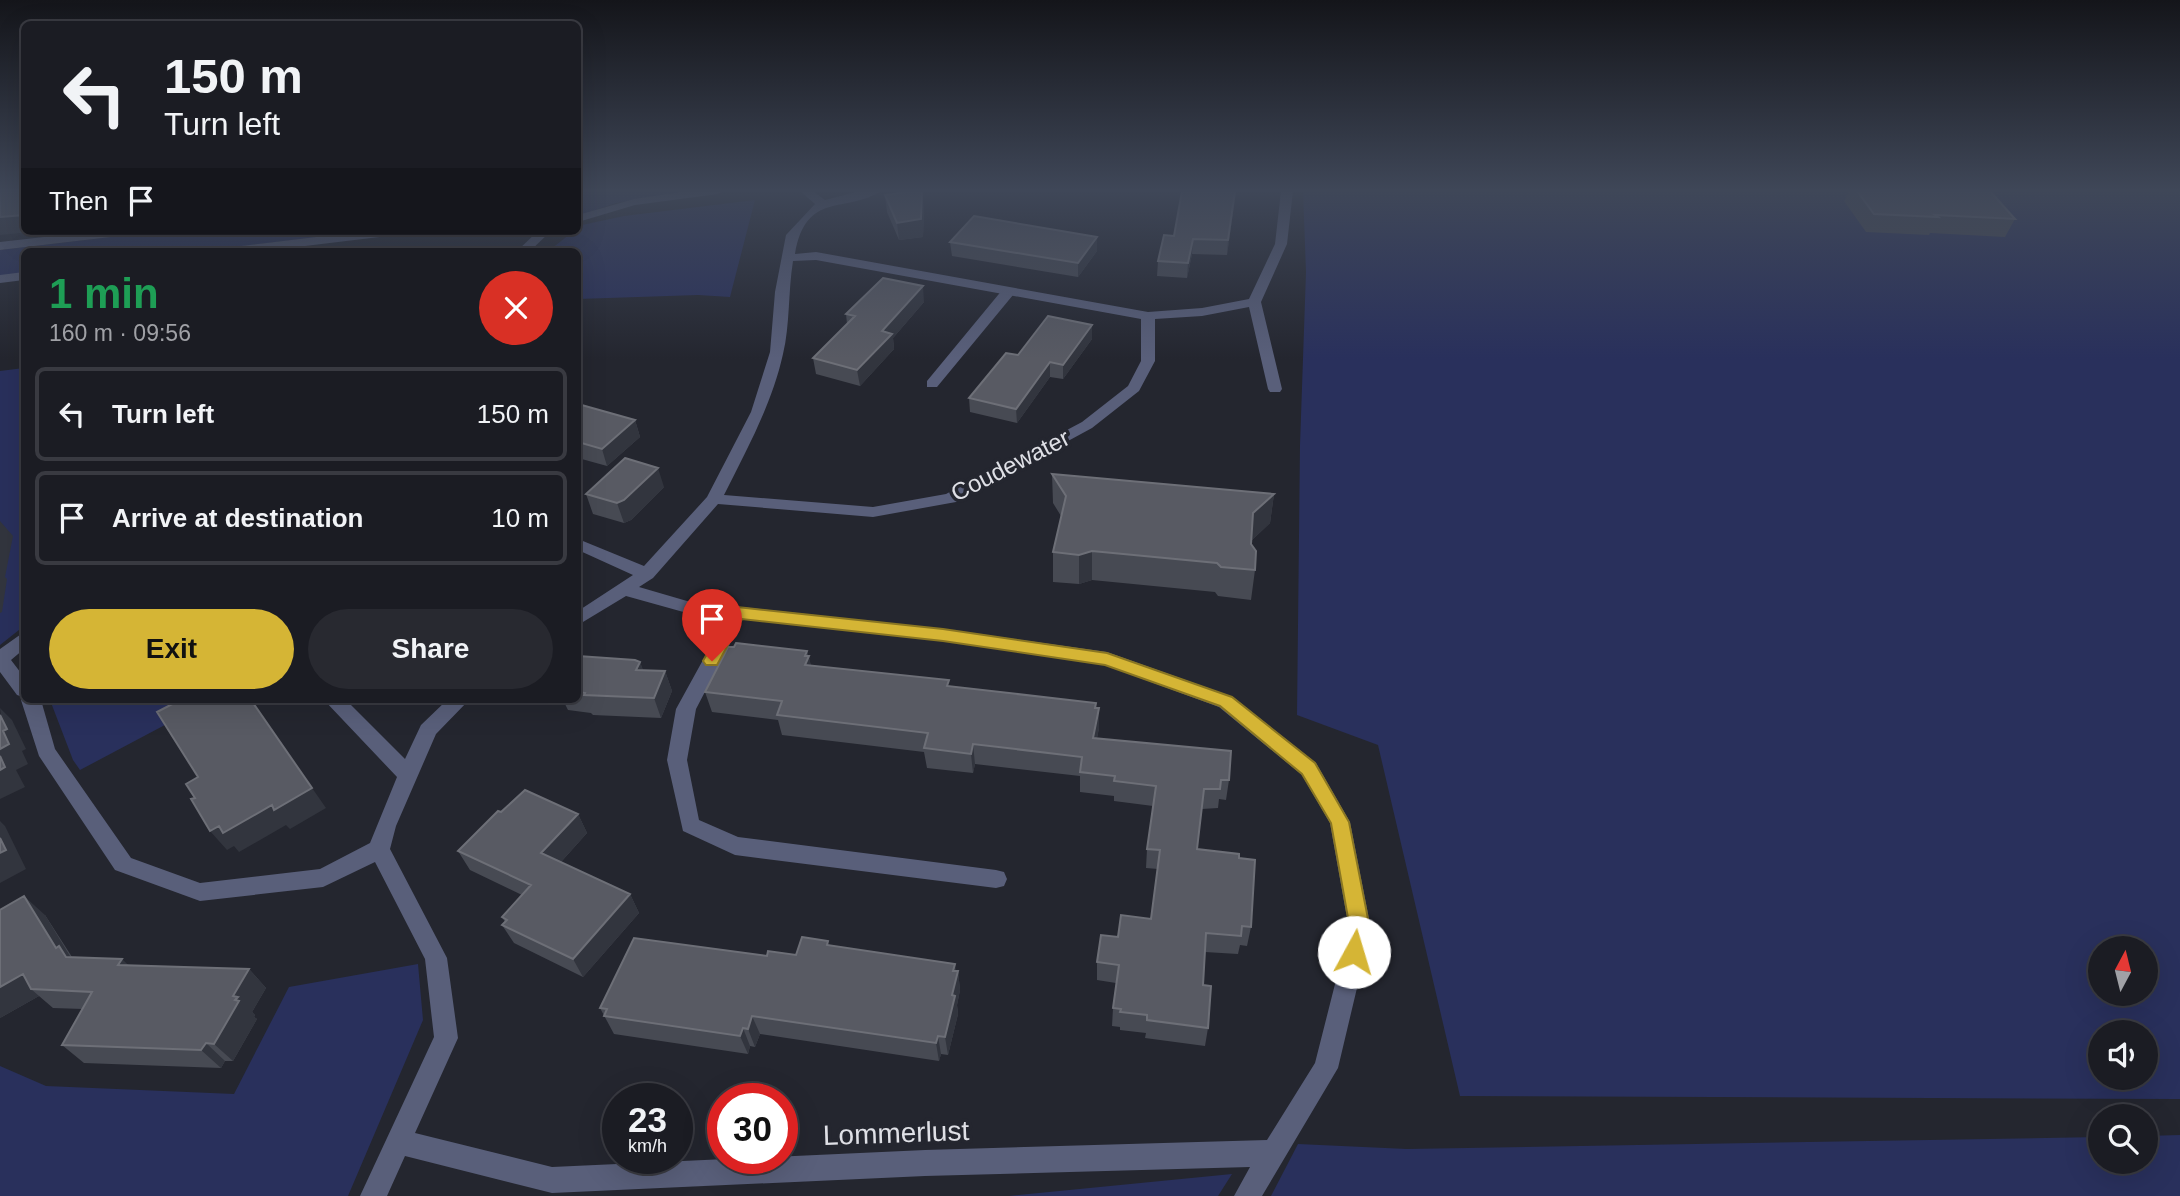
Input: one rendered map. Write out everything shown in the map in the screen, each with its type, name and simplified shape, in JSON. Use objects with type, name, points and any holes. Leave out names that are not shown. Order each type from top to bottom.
[{"type":"street","points":[[581,617],[647,574],[714,499],[758,412],[777,352],[781,292],[790,247]]},
{"type":"street","points":[[1275,389],[1254,302],[1280,247]]},
{"type":"street","points":[[788,258],[816,256],[1148,316],[1202,312],[1254,302]]},
{"type":"street","points":[[0,279],[21,276]]},
{"type":"street","points":[[932,384],[1008,292]]},
{"type":"street","name":"Coudewater","points":[[714,499],[873,512],[950,498],[1087,425],[1134,388],[1148,361],[1148,316]]},
{"type":"street","points":[[581,545],[647,574]]},
{"type":"street","points":[[624,589],[687,607],[943,635],[1107,659],[1226,702],[1309,769],[1340,822],[1360,929],[1326,1068],[1247,1196]]},
{"type":"street","points":[[737,613],[686,709],[677,760],[690,825],[736,846],[996,879]]},
{"type":"street","points":[[21,642],[0,659],[21,687]]},
{"type":"street","points":[[32,703],[46,751],[122,864],[200,892],[323,878],[379,849]]},
{"type":"street","points":[[337,703],[408,775]]},
{"type":"street","points":[[373,1196],[446,1038],[436,958],[379,849],[386,826],[428,730],[456,703]]},
{"type":"street","name":"Lommerlust","points":[[400,1142],[552,1180],[925,1163],[1274,1153]]},
{"type":"shaded area","points":[[27,247],[238,247],[21,248],[21,273],[0,276],[0,250]]},
{"type":"shaded area","points":[[743,247],[730,297],[698,295],[581,299],[581,248],[552,248]]},
{"type":"shaded area","points":[[1305,247],[2180,247],[2180,1099],[1460,1096],[1378,745],[1297,715]]},
{"type":"shaded area","points":[[21,368],[21,628],[0,645],[0,371]]},
{"type":"shaded area","points":[[51,703],[206,703],[80,770],[73,760]]},
{"type":"shaded area","points":[[418,964],[423,1020],[348,1196],[0,1196],[0,1066],[46,1086],[234,1094],[289,987]]},
{"type":"shaded area","points":[[2180,1135],[2180,1196],[1271,1196],[1298,1144],[1407,1149],[2088,1137],[2088,1174],[2158,1174],[2158,1136]]},
{"type":"shaded area","points":[[1232,1174],[1218,1196],[1009,1196]]},
{"type":"building","points":[[979,247],[1090,247],[1078,263]]},
{"type":"building","points":[[1161,247],[1191,247],[1188,263],[1158,261]]},
{"type":"building","points":[[883,278],[923,286],[882,331],[892,334],[857,370],[813,358],[855,316],[846,314]]},
{"type":"building","points":[[1048,316],[1092,325],[1063,365],[1050,362],[1016,409],[969,398],[1006,353],[1018,355]]},
{"type":"building","points":[[581,405],[635,420],[602,449],[581,443]]},
{"type":"building","points":[[625,458],[658,468],[624,500],[617,503],[586,494]]},
{"type":"building","points":[[1052,474],[1274,494],[1253,513],[1251,544],[1256,551],[1255,570],[1221,567],[1217,563],[1092,551],[1079,555],[1053,552],[1066,496]]},
{"type":"building","points":[[736,643],[807,651],[805,656],[809,656],[805,665],[949,680],[947,686],[1096,703],[1095,708],[1099,708],[1093,738],[1231,751],[1229,780],[1221,780],[1220,789],[1204,789],[1197,849],[1239,854],[1239,858],[1255,860],[1251,927],[1242,926],[1241,936],[1206,933],[1203,985],[1211,986],[1208,1028],[1147,1020],[1147,1015],[1120,1012],[1121,1009],[1113,1008],[1119,965],[1097,962],[1101,935],[1118,937],[1121,915],[1151,919],[1160,850],[1147,849],[1156,786],[1114,781],[1115,776],[1080,772],[1082,757],[973,744],[971,754],[924,748],[928,733],[777,715],[782,701],[705,692],[728,647],[734,647]]},
{"type":"building","points":[[581,656],[635,660],[640,662],[636,670],[665,671],[654,698],[584,695],[585,693],[581,692]]},
{"type":"building","points":[[174,703],[253,703],[312,788],[274,810],[272,805],[223,833],[219,826],[210,831],[191,799],[195,798],[186,784],[198,777],[157,712]]},
{"type":"building","points":[[0,715],[7,729],[3,731],[9,744],[0,749]]},
{"type":"building","points":[[0,756],[5,767],[0,770]]},
{"type":"building","points":[[525,790],[578,814],[541,853],[630,894],[573,959],[502,925],[507,920],[502,917],[531,885],[458,851],[498,811],[501,812]]},
{"type":"building","points":[[0,838],[6,850],[0,853]]},
{"type":"building","points":[[24,896],[56,948],[59,946],[66,957],[122,959],[118,965],[249,969],[233,996],[238,997],[235,1000],[239,1001],[214,1044],[206,1043],[201,1050],[62,1045],[92,992],[31,989],[23,974],[0,987],[0,910]]},
{"type":"building","points":[[802,937],[828,941],[827,945],[955,964],[953,971],[958,971],[952,995],[955,996],[945,1037],[938,1036],[936,1043],[752,1016],[748,1029],[743,1028],[740,1036],[604,1016],[607,1009],[600,1008],[634,938],[767,956],[768,951],[796,955]]},
{"type":"route","points":[[712,661],[737,613],[943,635],[1107,659],[1226,702],[1309,769],[1340,822],[1360,929],[1354,952]]}]
